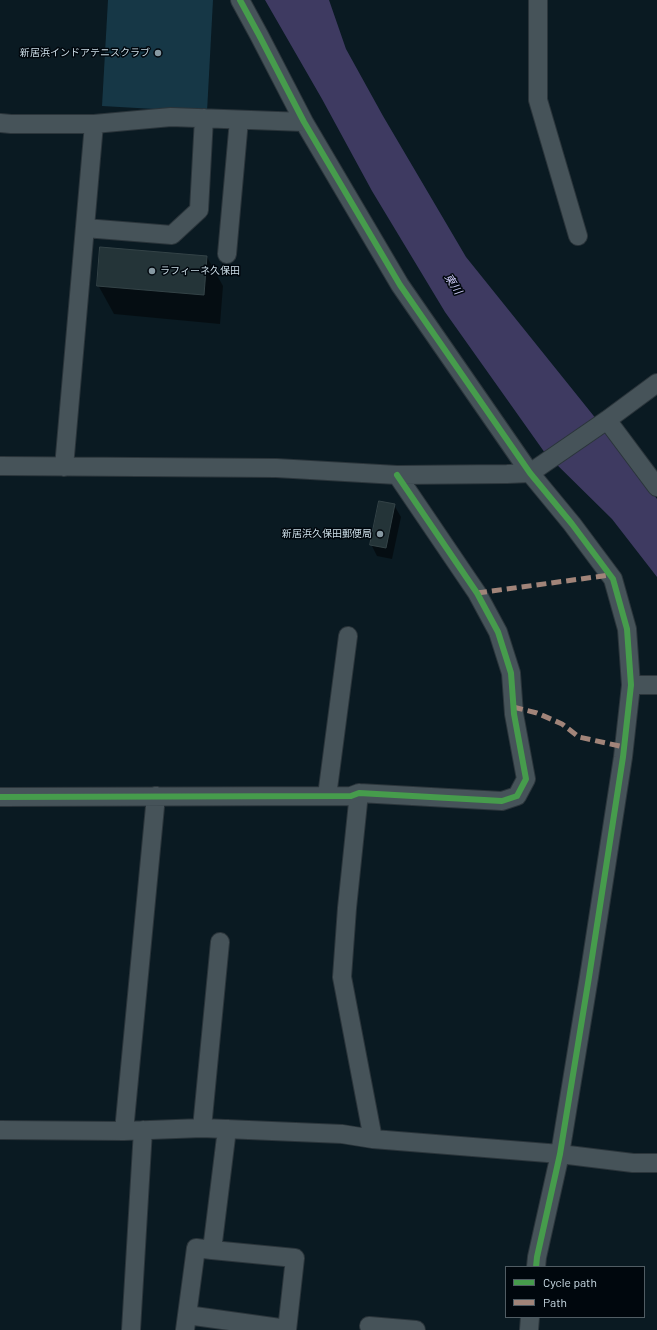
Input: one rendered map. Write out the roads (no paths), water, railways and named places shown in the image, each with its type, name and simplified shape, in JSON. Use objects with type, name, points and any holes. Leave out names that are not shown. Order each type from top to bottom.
[{"type":"street","points":[[240,0],[304,122],[400,285],[536,468],[572,524],[613,579],[627,629],[631,685],[621,765],[593,953],[560,1154],[536,1266]]},
{"type":"street","points":[[538,0],[538,100],[578,236]]},
{"type":"street","points":[[0,123],[94,124],[171,117],[304,122]]},
{"type":"street","points":[[85,228],[172,235],[199,210],[204,118]]},
{"type":"street","points":[[227,254],[239,120]]},
{"type":"street","points":[[64,467],[94,124]]},
{"type":"street","points":[[0,466],[276,468],[397,475],[507,474],[536,468],[605,421],[657,383]]},
{"type":"street","points":[[605,421],[657,487]]},
{"type":"street","points":[[0,797],[351,796],[360,793],[502,801],[517,796],[526,779],[514,714],[512,673],[498,632],[477,593],[397,475]]},
{"type":"street","points":[[327,796],[348,636]]},
{"type":"street","points":[[631,685],[657,685]]},
{"type":"street","points":[[360,793],[347,908],[342,977],[373,1139]]},
{"type":"street","points":[[124,1131],[156,796]]},
{"type":"street","points":[[202,1128],[220,942]]},
{"type":"street","points":[[0,1130],[124,1131],[202,1128],[342,1134],[373,1139],[560,1154],[634,1163],[657,1163]]},
{"type":"street","points":[[212,1250],[227,1129]]},
{"type":"street","points":[[131,1330],[143,1130]]},
{"type":"street","points":[[196,1248],[212,1250],[295,1258],[287,1330],[186,1323],[196,1248]]},
{"type":"street","points":[[529,1330],[530,1318]]},
{"type":"street","points":[[369,1326],[416,1330]]},
{"type":"water","name":"東川","points":[[265,0],[329,0],[346,49],[383,116],[466,257],[597,420],[657,499],[657,577],[612,519],[545,453],[445,312],[372,191],[322,99]]},
{"type":"place","name":"新居浜インドアテニスクラブ","points":[[158,53]]},
{"type":"place","name":"ラフィーネ久保田","points":[[152,271]]},
{"type":"place","name":"新居浜久保田郵便局","points":[[380,534]]}]
